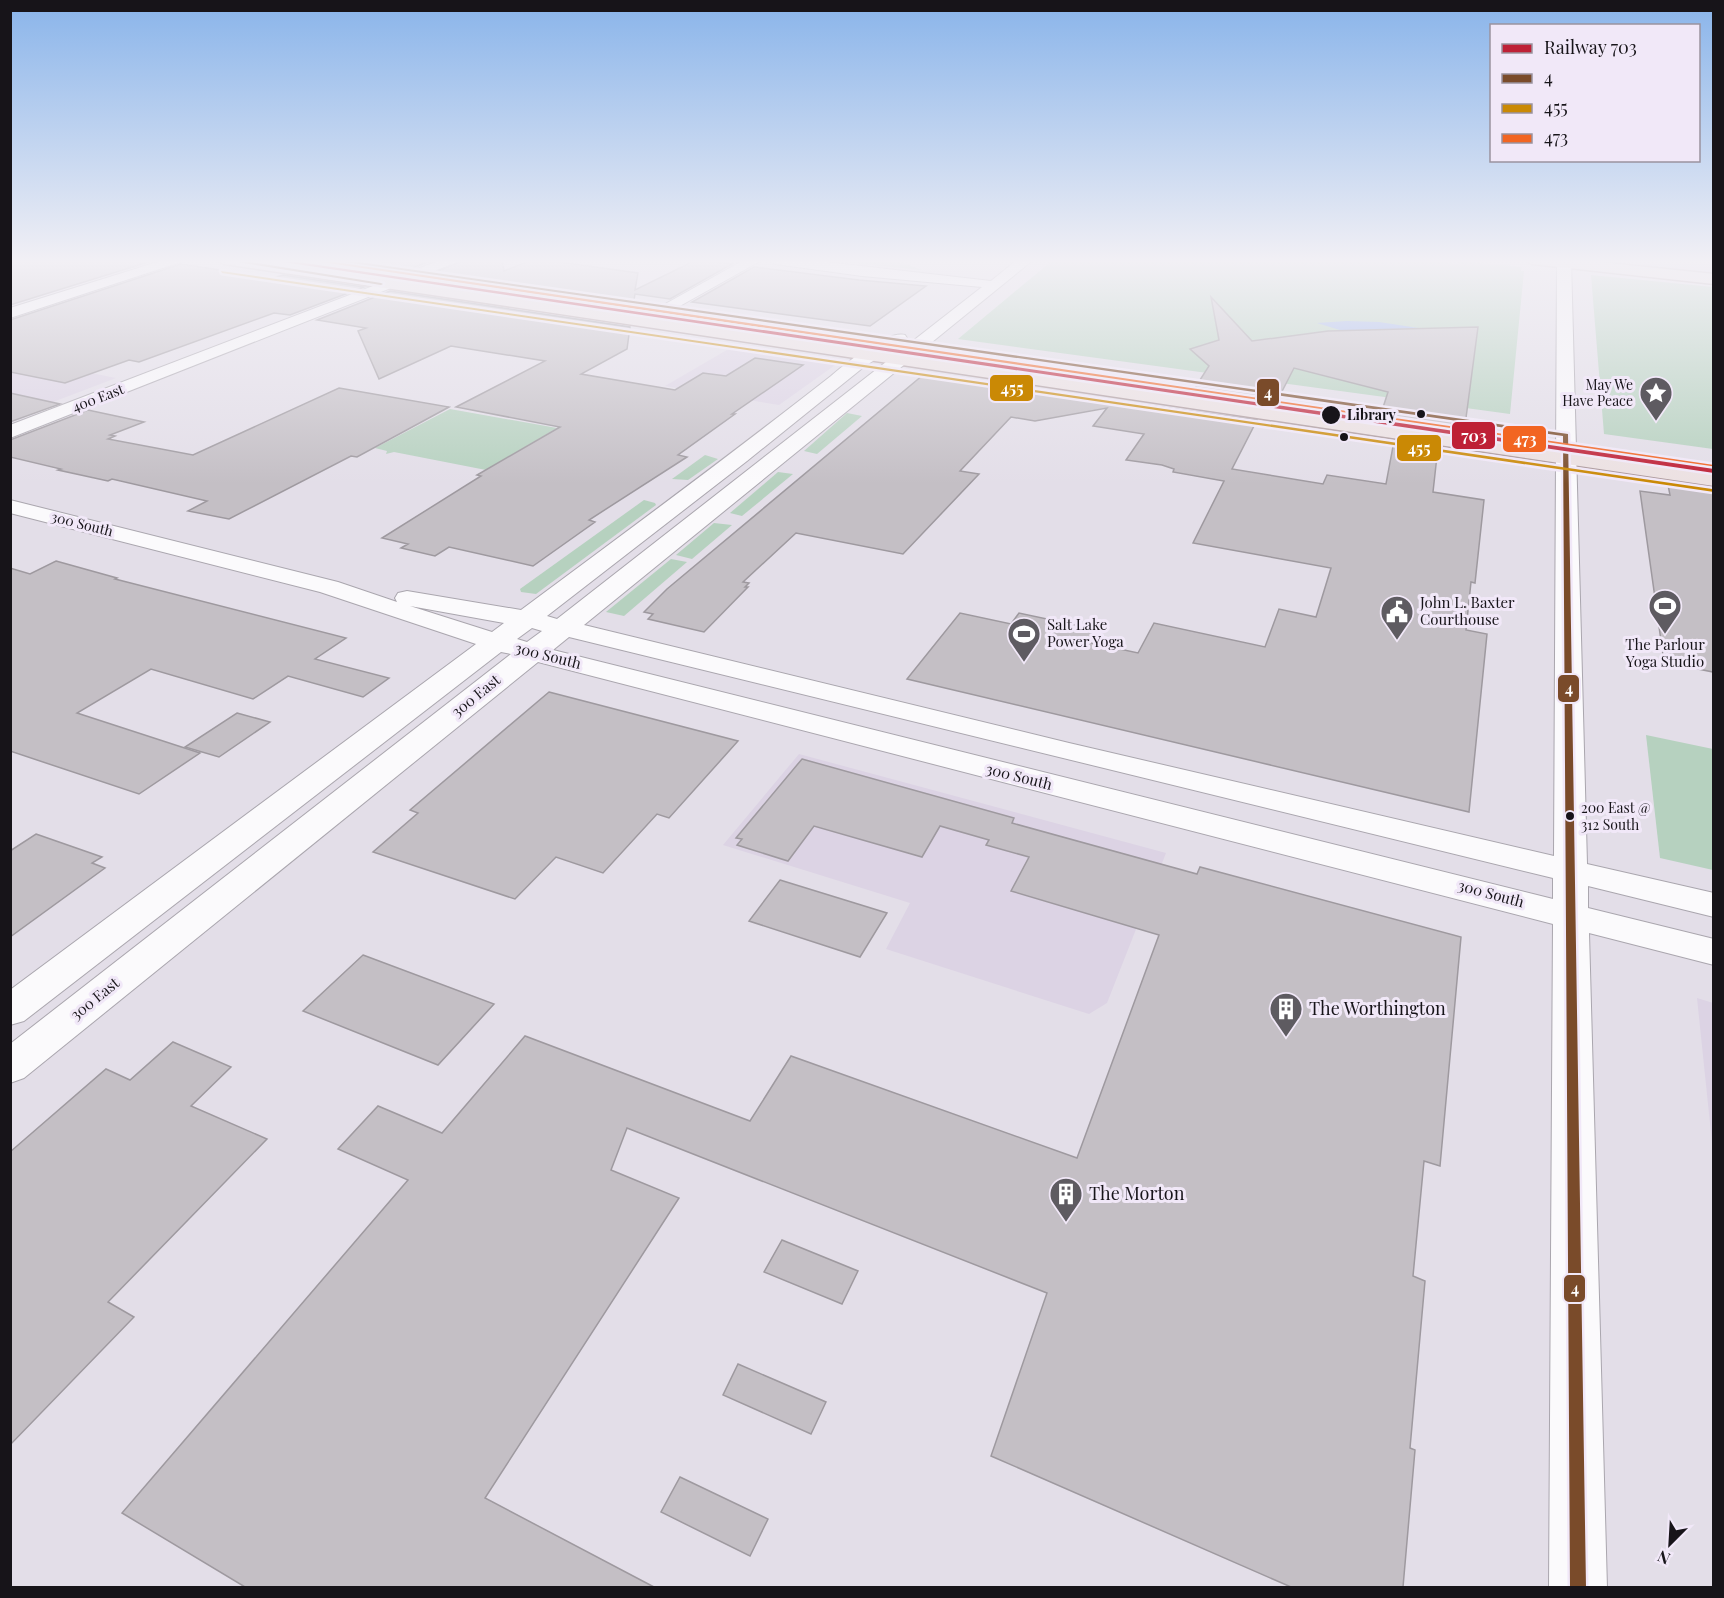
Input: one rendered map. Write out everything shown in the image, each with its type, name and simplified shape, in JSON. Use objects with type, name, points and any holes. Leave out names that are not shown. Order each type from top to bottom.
[{"type":"main road","points":[[730,335],[870,355],[922,344],[1713,456]]},
{"type":"main road","points":[[813,335],[1713,479]]},
{"type":"street","name":"400 East","points":[[10,432],[262,335]]},
{"type":"street","name":"300 East","points":[[529,635],[561,628],[898,350],[913,335]]},
{"type":"street","points":[[922,344],[934,335]]},
{"type":"street","points":[[1565,335],[1578,1587]]},
{"type":"street","name":"300 East","points":[[10,1067],[870,355]]},
{"type":"street","name":"300 South","points":[[10,506],[329,587],[496,642],[529,635]]},
{"type":"street","name":"300 South","points":[[329,587],[487,610],[529,635],[1713,952]]},
{"type":"street","name":"300 South","points":[[561,628],[1713,905]]},
{"type":"street","name":"300 East","points":[[10,1011],[496,642]]},
{"type":"shaded area","points":[[732,347],[838,363],[779,405],[665,386]]},
{"type":"shaded area","points":[[11,357],[116,378],[11,418]]},
{"type":"shaded area","points":[[799,754],[1166,853],[1107,1003],[1089,1014],[886,949],[910,903],[723,845]]},
{"type":"shaded area","points":[[1697,998],[1713,1003],[1713,1152]]},
{"type":"green space","points":[[963,335],[1518,335],[1510,414],[958,339]]},
{"type":"green space","points":[[1596,335],[1713,335],[1713,449],[1604,434]]},
{"type":"green space","points":[[450,409],[557,428],[486,470],[394,452],[386,454],[387,451],[375,448]]},
{"type":"green space","points":[[847,413],[862,416],[817,454],[804,451]]},
{"type":"green space","points":[[705,455],[718,459],[688,480],[672,479]]},
{"type":"green space","points":[[778,472],[793,474],[742,516],[730,513]]},
{"type":"green space","points":[[644,500],[656,505],[536,594],[521,592],[520,589]]},
{"type":"green space","points":[[714,523],[732,525],[692,559],[676,555]]},
{"type":"green space","points":[[671,559],[687,562],[624,616],[606,612]]},
{"type":"green space","points":[[1646,735],[1713,749],[1713,870],[1660,858]]},
{"type":"building","points":[[10,335],[215,335],[139,362],[129,360],[65,383],[10,372]]},
{"type":"building","points":[[360,335],[629,335],[627,349],[581,374],[675,390],[703,373],[726,376],[755,358],[803,365],[678,455],[687,457],[589,520],[595,522],[533,566],[449,547],[435,556],[401,548],[408,544],[382,538],[481,476],[477,475],[560,427],[456,407],[545,361],[451,346],[379,379]]},
{"type":"building","points":[[1218,335],[1246,335],[1252,341],[1301,335],[1477,335],[1464,433],[1379,420],[1388,392],[1294,368],[1275,405],[1191,394],[1209,366],[1190,349],[1219,340]]},
{"type":"building","points":[[923,375],[1257,420],[1232,469],[1323,484],[1327,475],[1386,484],[1394,441],[1438,447],[1433,492],[1484,500],[1475,583],[1471,582],[1466,630],[1487,634],[1469,812],[907,679],[960,613],[1011,624],[1019,613],[1094,629],[1087,642],[1138,653],[1154,623],[1265,647],[1279,609],[1316,617],[1331,568],[1193,543],[1224,481],[1173,472],[1174,469],[1162,465],[1126,460],[1144,434],[1093,426],[1107,408],[1035,421],[1011,417],[960,471],[979,474],[903,554],[796,533],[743,582],[749,583],[745,587],[748,587],[704,632],[648,619],[653,614],[644,612],[667,589]]},
{"type":"building","points":[[339,388],[449,407],[357,457],[351,456],[229,519],[188,511],[207,501],[112,479],[108,481],[58,470],[61,469],[10,457],[10,440],[88,410],[144,422],[110,435],[115,436],[108,439],[193,455]]},
{"type":"building","points":[[10,393],[60,404],[10,422]]},
{"type":"building","points":[[1668,485],[1713,492],[1713,672],[1664,662],[1640,491],[1670,495]]},
{"type":"building","points":[[56,561],[117,578],[115,579],[346,638],[315,659],[389,678],[363,697],[288,676],[253,699],[151,669],[77,713],[200,753],[139,794],[10,751],[10,568],[30,574]]},
{"type":"building","points":[[549,692],[738,741],[669,818],[657,814],[603,873],[556,857],[515,899],[373,852],[418,813],[410,810]]},
{"type":"building","points":[[237,713],[270,722],[219,757],[185,747]]},
{"type":"building","points":[[802,759],[1014,818],[1012,823],[1197,874],[1200,867],[1461,937],[1440,1166],[1424,1161],[1413,1276],[1425,1281],[1410,1448],[1415,1450],[1403,1587],[1291,1587],[991,1456],[1047,1293],[627,1128],[611,1170],[679,1198],[485,1498],[654,1587],[245,1587],[122,1513],[408,1180],[338,1149],[378,1106],[442,1133],[525,1036],[750,1121],[791,1056],[1077,1158],[1159,935],[1011,891],[1029,857],[986,845],[989,840],[940,826],[922,857],[814,826],[788,861],[737,845],[742,839],[736,838]]},
{"type":"building","points":[[36,834],[102,857],[92,863],[105,868],[10,937],[10,851]]},
{"type":"building","points":[[780,880],[887,913],[860,957],[749,921]]},
{"type":"building","points":[[363,955],[494,1004],[438,1065],[303,1011]]},
{"type":"building","points":[[173,1042],[231,1067],[191,1106],[267,1139],[108,1302],[134,1317],[10,1445],[10,1152],[106,1069],[130,1080]]},
{"type":"building","points":[[782,1240],[858,1271],[842,1304],[764,1272]]},
{"type":"building","points":[[738,1364],[826,1402],[811,1434],[723,1395]]},
{"type":"building","points":[[680,1477],[768,1519],[750,1556],[661,1512]]},
{"type":"rail line","name":"703","points":[[781,335],[1714,471]]},
{"type":"transit line","name":"455","points":[[648,335],[1712,491]]},
{"type":"transit line","name":"473","points":[[816,335],[1714,467]]},
{"type":"transit line","name":"4","points":[[858,335],[1566,435],[1578,1588]]},
{"type":"place","name":"Library","points":[[1331,415]]},
{"type":"place","name":"May We Have Peace","points":[[1656,422]]},
{"type":"place","name":"The Parlour Yoga Studio","points":[[1665,635]]},
{"type":"place","name":"John L. Baxter Courthouse","points":[[1397,641]]},
{"type":"place","name":"Salt Lake Power Yoga","points":[[1024,663]]},
{"type":"place","name":"200 East @ 312 South","points":[[1570,816]]},
{"type":"place","name":"The Worthington","points":[[1286,1038]]},
{"type":"place","name":"The Morton","points":[[1066,1223]]}]
